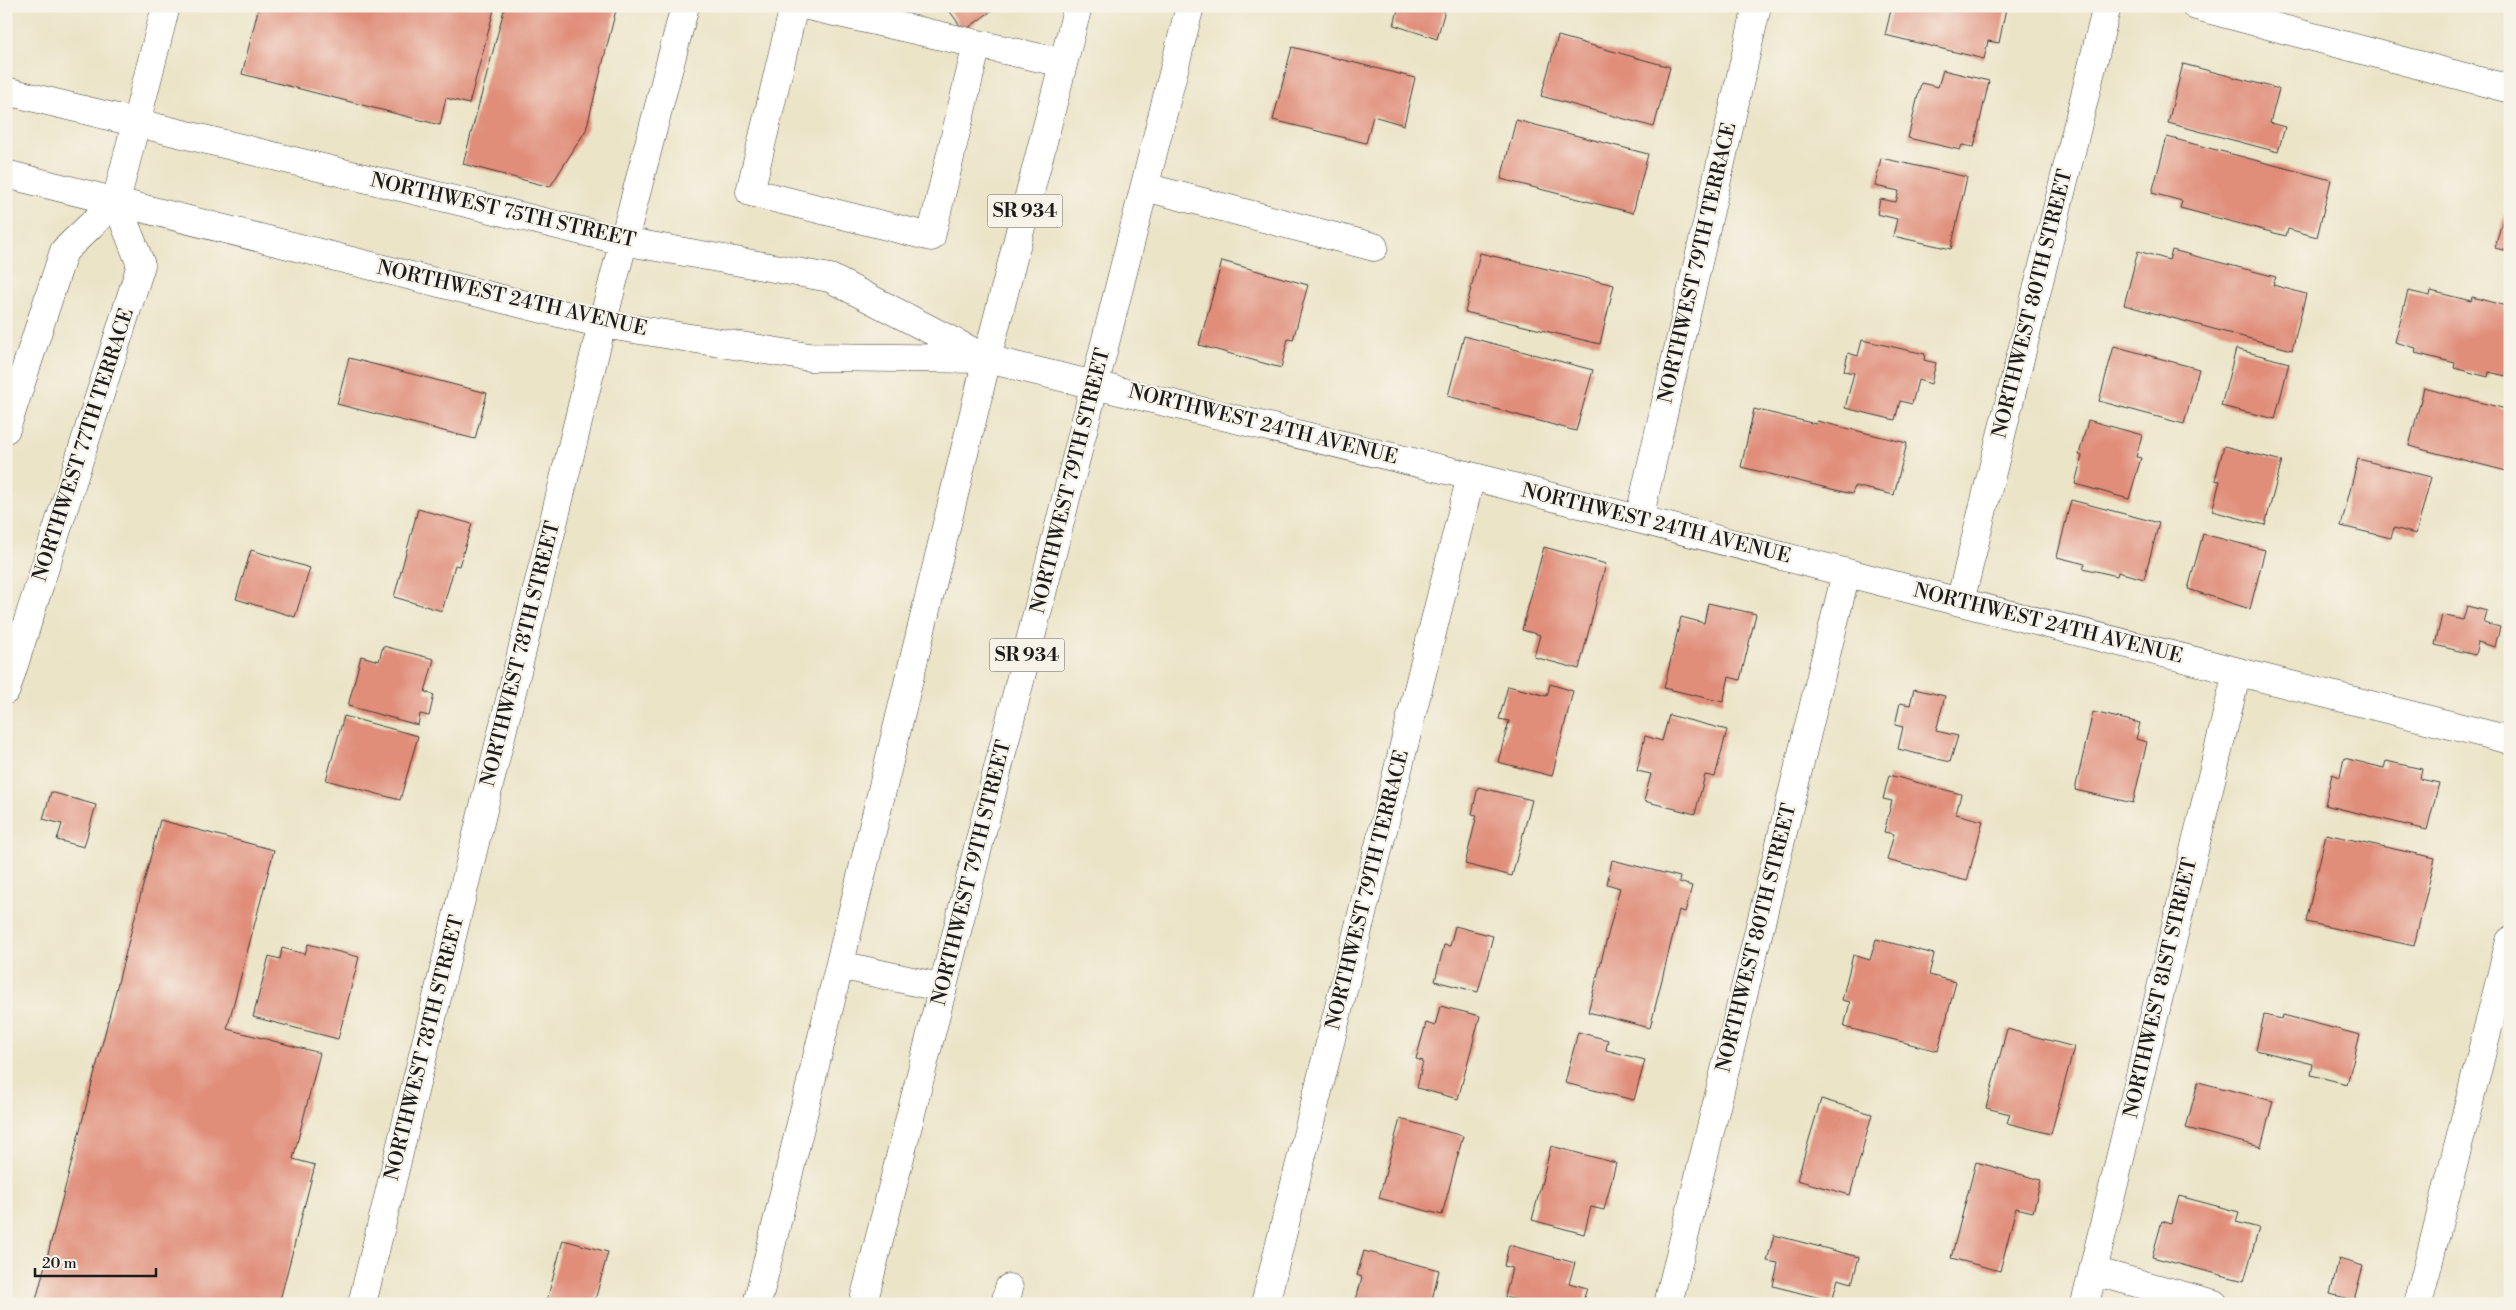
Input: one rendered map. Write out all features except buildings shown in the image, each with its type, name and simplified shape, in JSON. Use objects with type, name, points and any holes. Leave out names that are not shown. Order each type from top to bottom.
[{"type":"street","points":[[6,429],[64,251],[116,201],[166,6]]},
{"type":"street","name":"NORTHWEST 78TH STREET","points":[[362,1304],[602,324],[685,6]]},
{"type":"street","points":[[794,6],[750,192],[931,237],[977,44]]},
{"type":"street","points":[[808,6],[1063,63]]},
{"type":"street","name":"SR 934","points":[[757,1304],[987,359],[1078,6]]},
{"type":"street","name":"NORTHWEST 79TH STREET","points":[[863,1304],[1190,6]]},
{"type":"street","name":"NORTHWEST 79TH TERRACE","points":[[1639,519],[1757,6]]},
{"type":"street","name":"NORTHWEST 80TH STREET","points":[[1960,602],[2107,6]]},
{"type":"street","points":[[2196,6],[2510,89]]},
{"type":"street","name":"NORTHWEST 75TH STREET","points":[[6,91],[624,241],[830,278],[987,359]]},
{"type":"street","name":"NORTHWEST 24TH AVENUE","points":[[6,174],[602,324],[809,357],[987,359],[1471,476],[1960,602],[2510,740]]},
{"type":"street","points":[[1145,187],[1374,247]]},
{"type":"street","name":"NORTHWEST 77TH TERRACE","points":[[6,690],[141,265],[116,201]]},
{"type":"street","name":"NORTHWEST 79TH TERRACE","points":[[1265,1304],[1471,476]]},
{"type":"street","name":"NORTHWEST 80TH STREET","points":[[1668,1304],[1846,573]]},
{"type":"street","name":"NORTHWEST 81ST STREET","points":[[2084,1304],[2237,672]]},
{"type":"street","points":[[2418,1304],[2510,941]]},
{"type":"street","points":[[840,965],[943,988]]},
{"type":"street","points":[[2093,1271],[2214,1304]]}]
